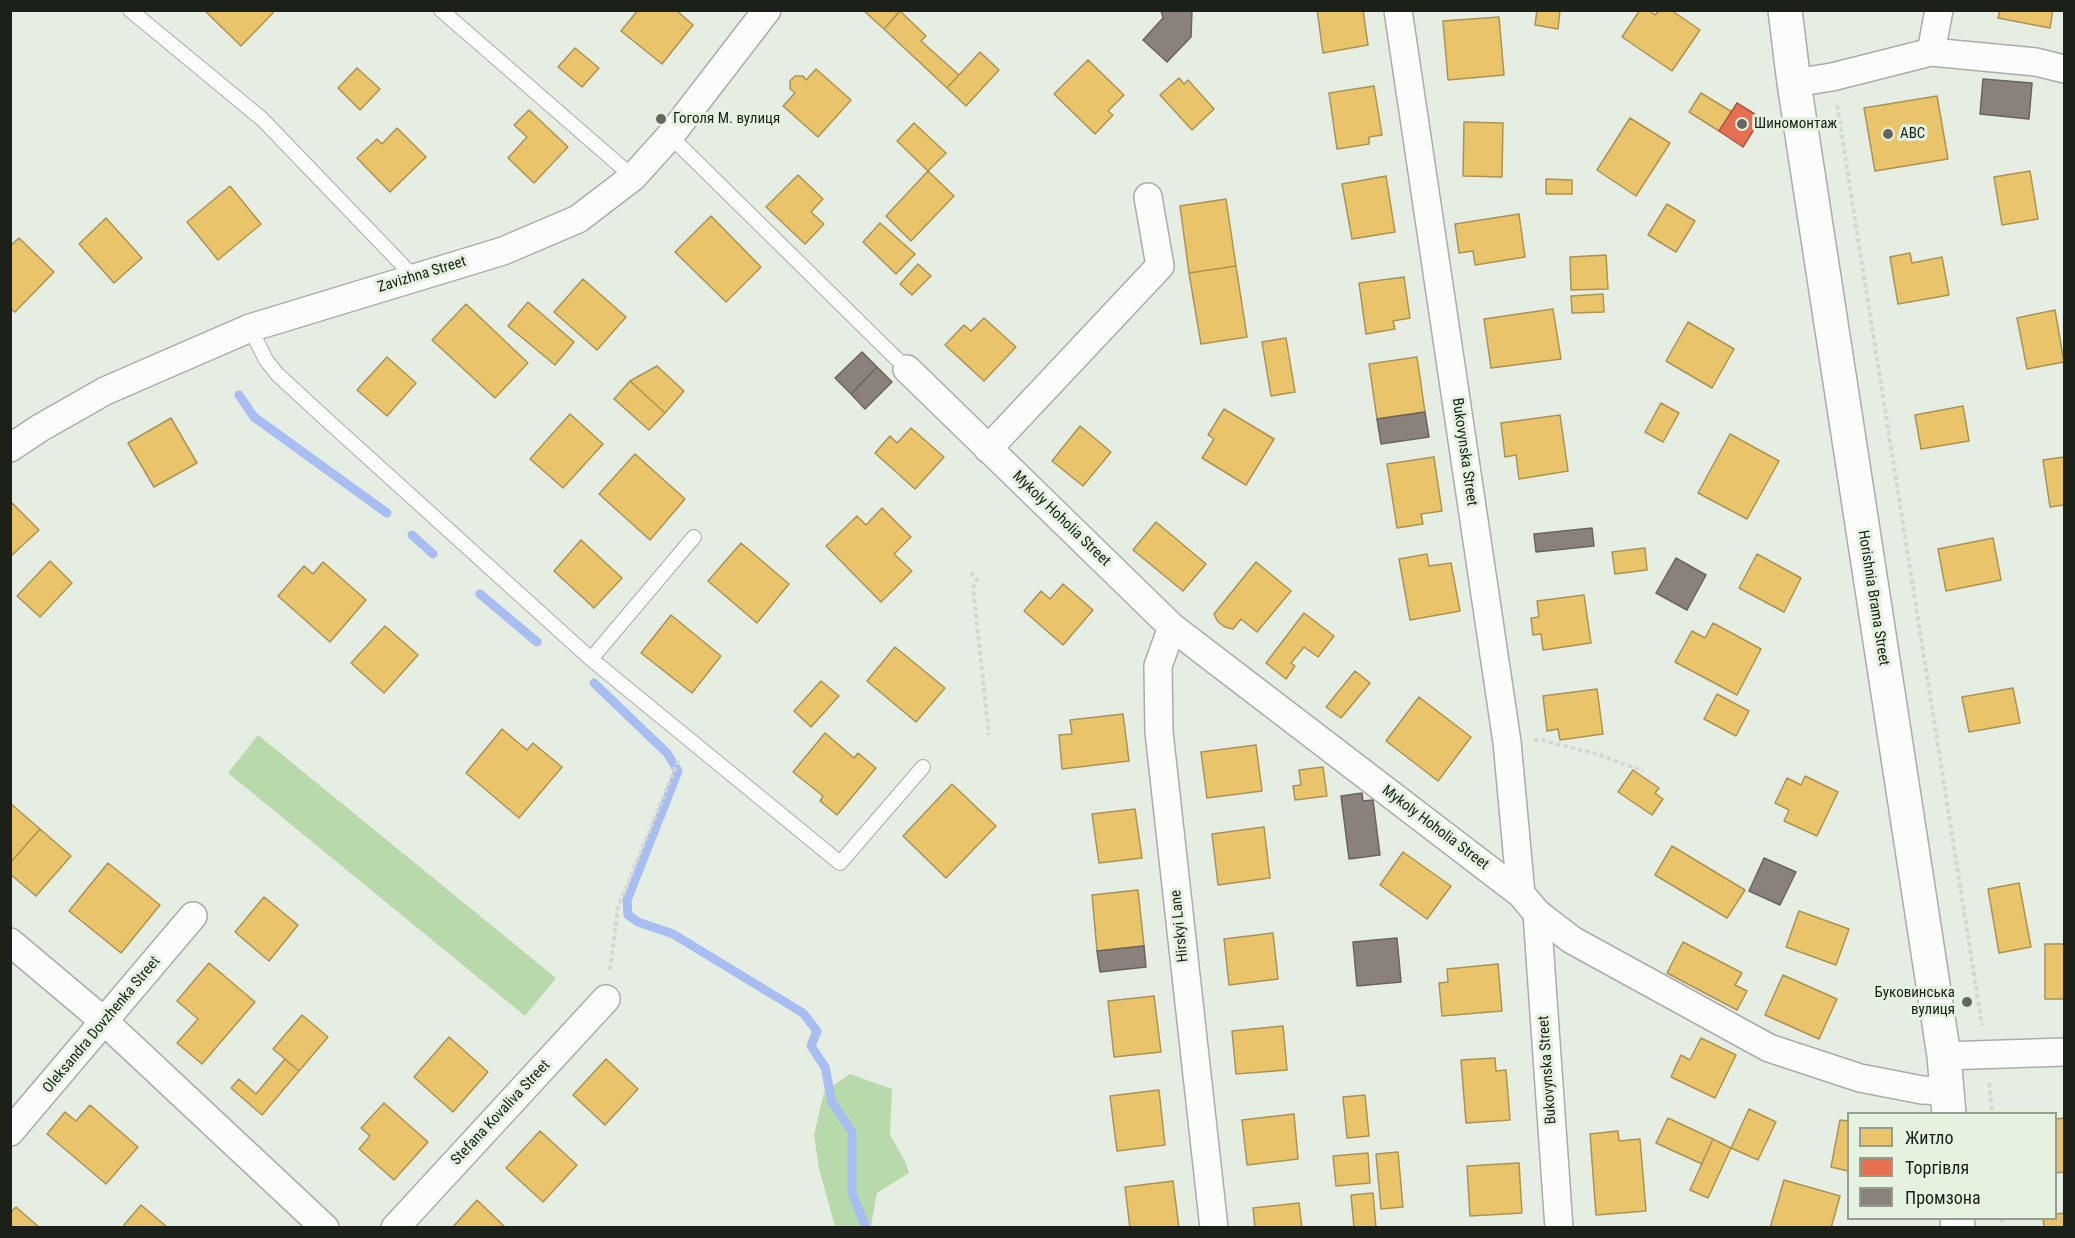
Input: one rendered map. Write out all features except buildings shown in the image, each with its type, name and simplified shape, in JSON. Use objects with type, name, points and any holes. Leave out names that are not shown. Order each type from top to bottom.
[{"type":"street","name":"Zavizhna Street","points":[[10,448],[105,391],[250,328],[503,251],[578,219],[633,177],[670,135],[767,10]]},
{"type":"street","name":"Bukovynska Street","points":[[1398,10],[1529,904],[1559,1227]]},
{"type":"street","name":"Horishnia Brama Street","points":[[1785,10],[1794,83],[1944,1056],[1948,1102]]},
{"type":"street","points":[[1931,52],[1939,10]]},
{"type":"street","points":[[1794,83],[1832,77],[1931,52],[2036,62],[2064,69]]},
{"type":"street","points":[[988,449],[1160,266],[1148,197]]},
{"type":"street","name":"Mykoly Hoholia Street","points":[[907,369],[1172,627],[1529,904],[1572,940],[1769,1048],[1860,1078],[1922,1090],[1948,1102]]},
{"type":"street","name":"Hirskyi Lane","points":[[1172,627],[1158,666],[1159,732],[1214,1227]]},
{"type":"street","name":"Oleksandra Dovzhenka Street","points":[[10,1132],[105,1023],[193,916]]},
{"type":"street","points":[[10,942],[105,1023],[325,1227]]},
{"type":"street","name":"Stefana Kovaliva Street","points":[[395,1227],[606,999]]},
{"type":"street","points":[[1944,1056],[2064,1052]]},
{"type":"lane","points":[[130,10],[262,119],[414,277]]},
{"type":"lane","points":[[441,10],[633,177]]},
{"type":"lane","name":"Mykoly Hoholia Street","points":[[670,135],[907,369]]},
{"type":"lane","points":[[250,328],[266,360],[277,374],[591,659],[840,863],[923,767]]},
{"type":"lane","points":[[591,659],[694,537]]},
{"type":"path","points":[[1832,77],[1987,1054],[1992,1112]]},
{"type":"path","points":[[971,572],[977,579],[973,588],[989,735]]},
{"type":"path","points":[[606,999],[618,907],[675,764],[690,740]]},
{"type":"path","points":[[1507,742],[1541,740],[1597,754],[1643,771]]},
{"type":"green space","points":[[258,735],[556,978],[525,1016],[228,773]]},
{"type":"green space","points":[[850,1074],[892,1089],[890,1135],[909,1173],[877,1193],[871,1226],[868,1227],[835,1226],[819,1169],[814,1135],[824,1092]]},
{"type":"waterway","points":[[239,395],[254,417],[387,513]]},
{"type":"waterway","points":[[412,535],[433,554]]},
{"type":"waterway","points":[[480,594],[537,642]]},
{"type":"waterway","points":[[594,683],[667,753],[678,771],[627,900],[628,915],[638,922],[673,934],[803,1013],[817,1031],[811,1046],[825,1067],[832,1102],[852,1132],[852,1193],[866,1228]]},
{"type":"place","name":"Гоголя М. вулиця","points":[[661,119]]},
{"type":"place","name":"Шиномонтаж","points":[[1742,124]]},
{"type":"place","name":"ABC","points":[[1888,134]]},
{"type":"place","name":"Буковинська вулиця","points":[[1967,1002]]}]
